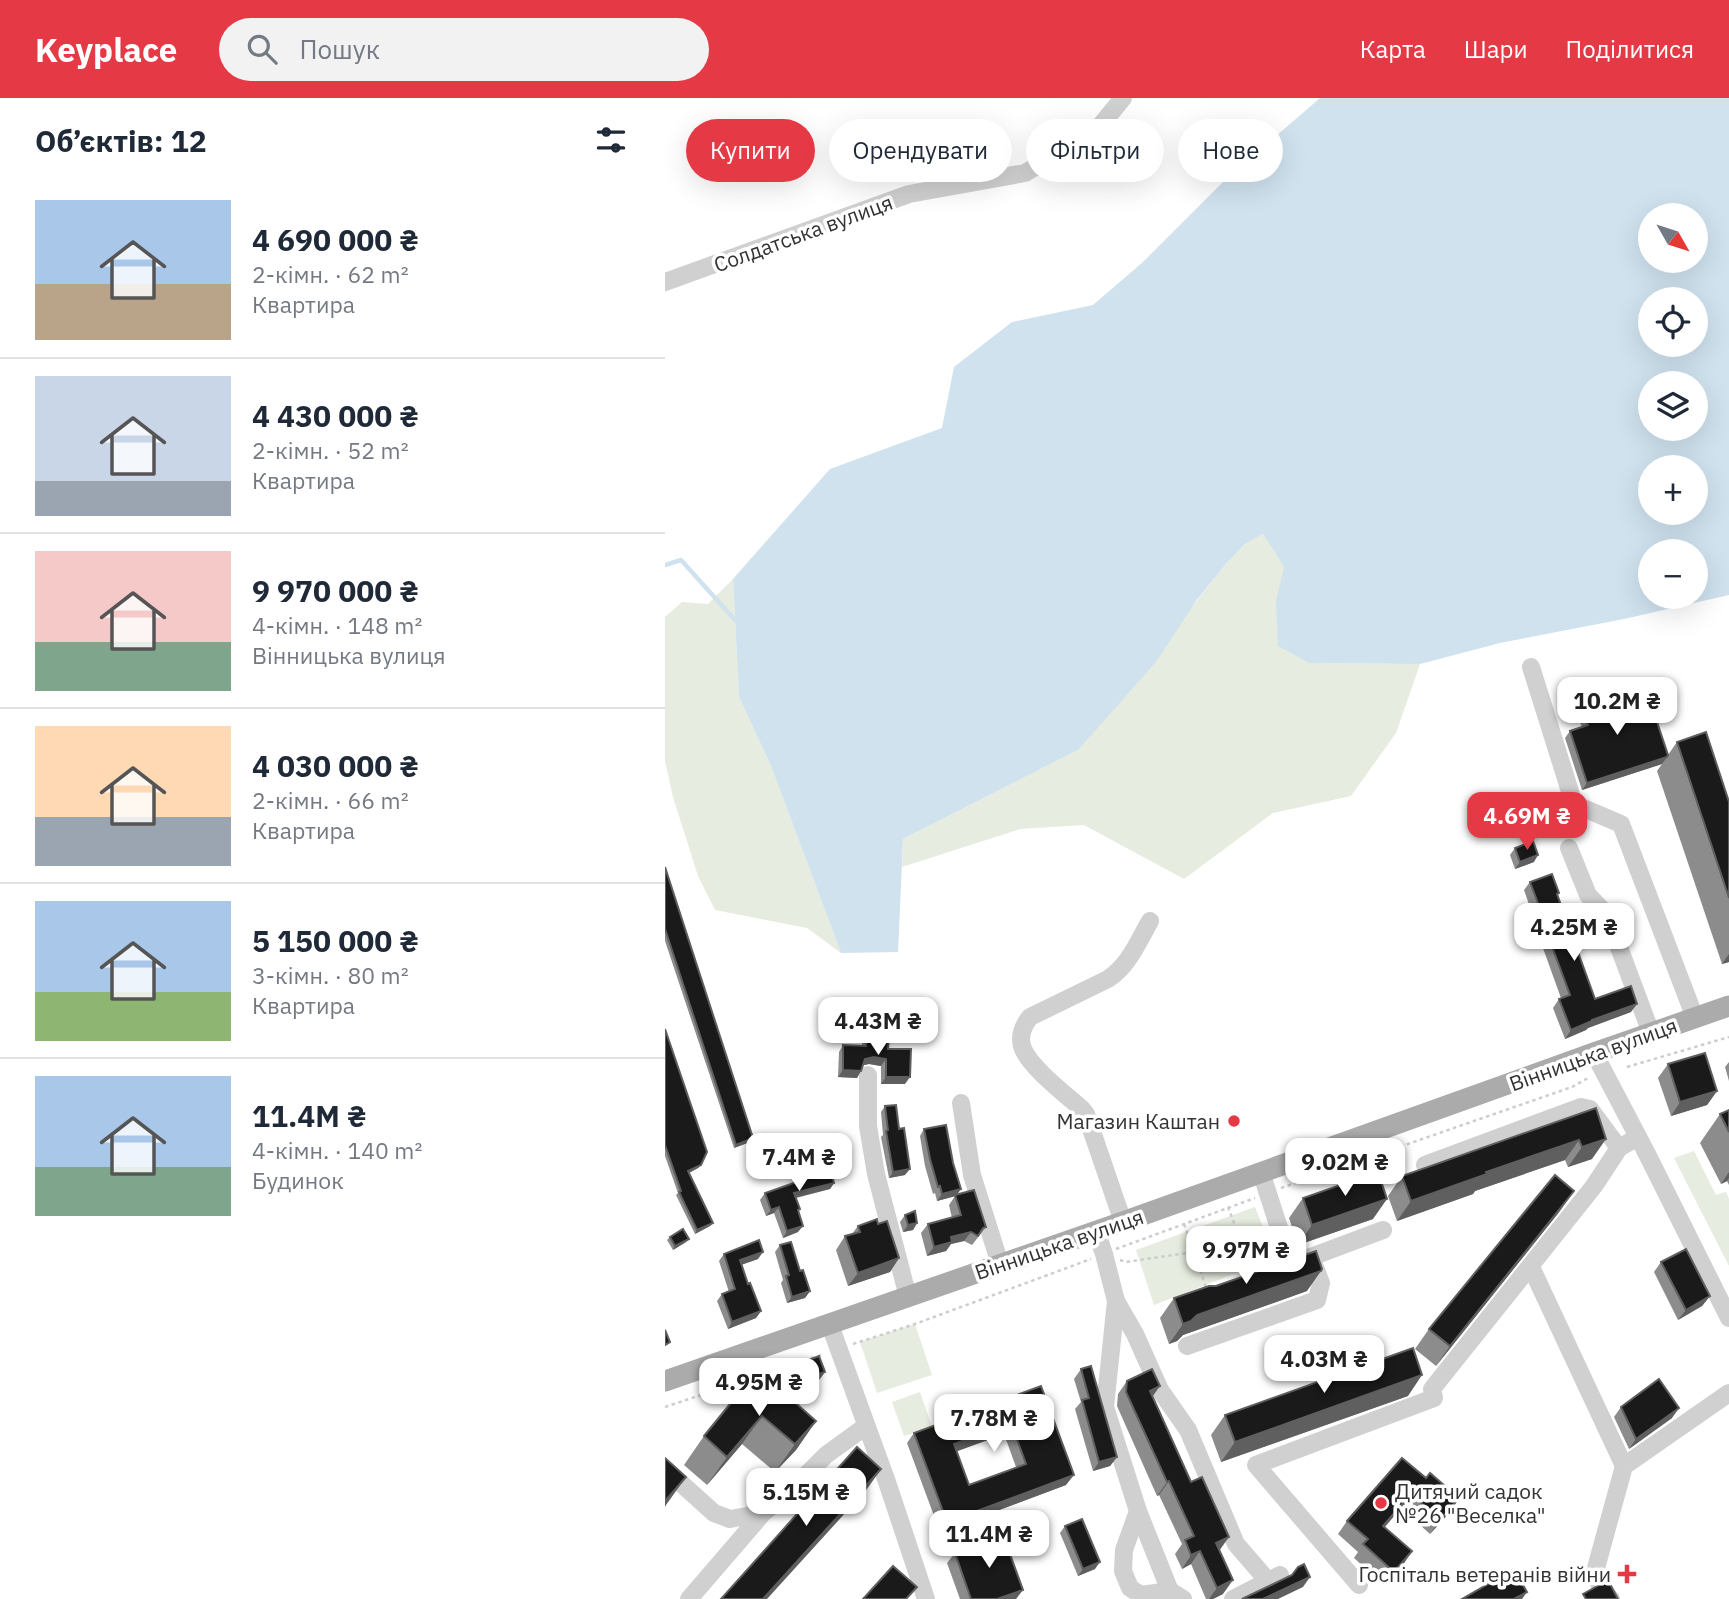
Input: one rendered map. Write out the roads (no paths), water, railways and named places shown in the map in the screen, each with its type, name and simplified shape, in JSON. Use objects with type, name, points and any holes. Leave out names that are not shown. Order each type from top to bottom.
[{"type":"main road","name":"Вінницька вулиця","points":[[665,1381],[1123,1222],[1729,1006]]},
{"type":"street","name":"Солдатська вулиця","points":[[665,282],[909,194],[1025,173],[1096,131],[1123,98]]},
{"type":"street","points":[[1531,667],[1574,804],[1621,824],[1695,1018]]},
{"type":"street","points":[[1569,848],[1588,895],[1607,915],[1651,1033]]},
{"type":"street","points":[[1123,1222],[1086,1114],[1042,1074],[1023,1049],[1021,1040],[1022,1030],[1030,1017],[1116,974],[1124,966],[1150,921]]},
{"type":"street","points":[[1594,1053],[1729,1318]]},
{"type":"street","points":[[868,1075],[868,1126],[876,1174],[908,1297]]},
{"type":"street","points":[[961,1103],[972,1175],[1000,1264]]},
{"type":"street","points":[[1425,1165],[1581,1107],[1590,1109],[1619,1148]]},
{"type":"street","points":[[1359,1585],[1256,1465],[1434,1398],[1432,1389],[1594,1186],[1619,1148],[1638,1137]]},
{"type":"street","points":[[1261,1172],[1286,1263]]},
{"type":"street","points":[[1254,1275],[1383,1230]]},
{"type":"street","points":[[1096,1231],[1116,1301],[1135,1334],[1160,1390],[1188,1430],[1236,1544],[1274,1578],[1233,1599]]},
{"type":"street","points":[[1187,1346],[1317,1300],[1321,1283],[1311,1257]]},
{"type":"street","points":[[1531,1267],[1624,1466]]},
{"type":"street","points":[[1116,1301],[1105,1406],[1138,1511],[1177,1595],[1142,1595],[1130,1588],[1123,1571],[1124,1550],[1138,1511]]},
{"type":"street","points":[[830,1325],[926,1599]]},
{"type":"street","points":[[1611,1599],[1597,1582],[1596,1568],[1624,1466],[1729,1393]]},
{"type":"street","points":[[689,1599],[763,1513],[789,1492],[826,1455],[866,1426]]},
{"type":"street","points":[[665,1469],[714,1513],[730,1519],[763,1513]]},
{"type":"water","points":[[1320,98],[1729,98],[1729,595],[1708,600],[1708,539],[1638,539],[1638,609],[1668,609],[1500,643],[1420,664],[1309,663],[1278,646],[1276,601],[1284,567],[1263,534],[1245,544],[1226,564],[1196,601],[1156,662],[1078,750],[903,839],[898,952],[841,953],[771,766],[739,697],[733,579],[830,469],[942,428],[954,367],[1012,322],[1093,305],[1143,262],[1223,182],[1283,182],[1283,130]]},
{"type":"waterway","points":[[665,565],[681,560],[735,620]]},
{"type":"place","name":"Магазин Каштан","points":[[1234,1121]]},
{"type":"place","name":"Дитячий садок №26 \"Веселка\"","points":[[1381,1503]]},
{"type":"place","name":"Госпіталь ветеранів війни","points":[[1627,1574]]}]
